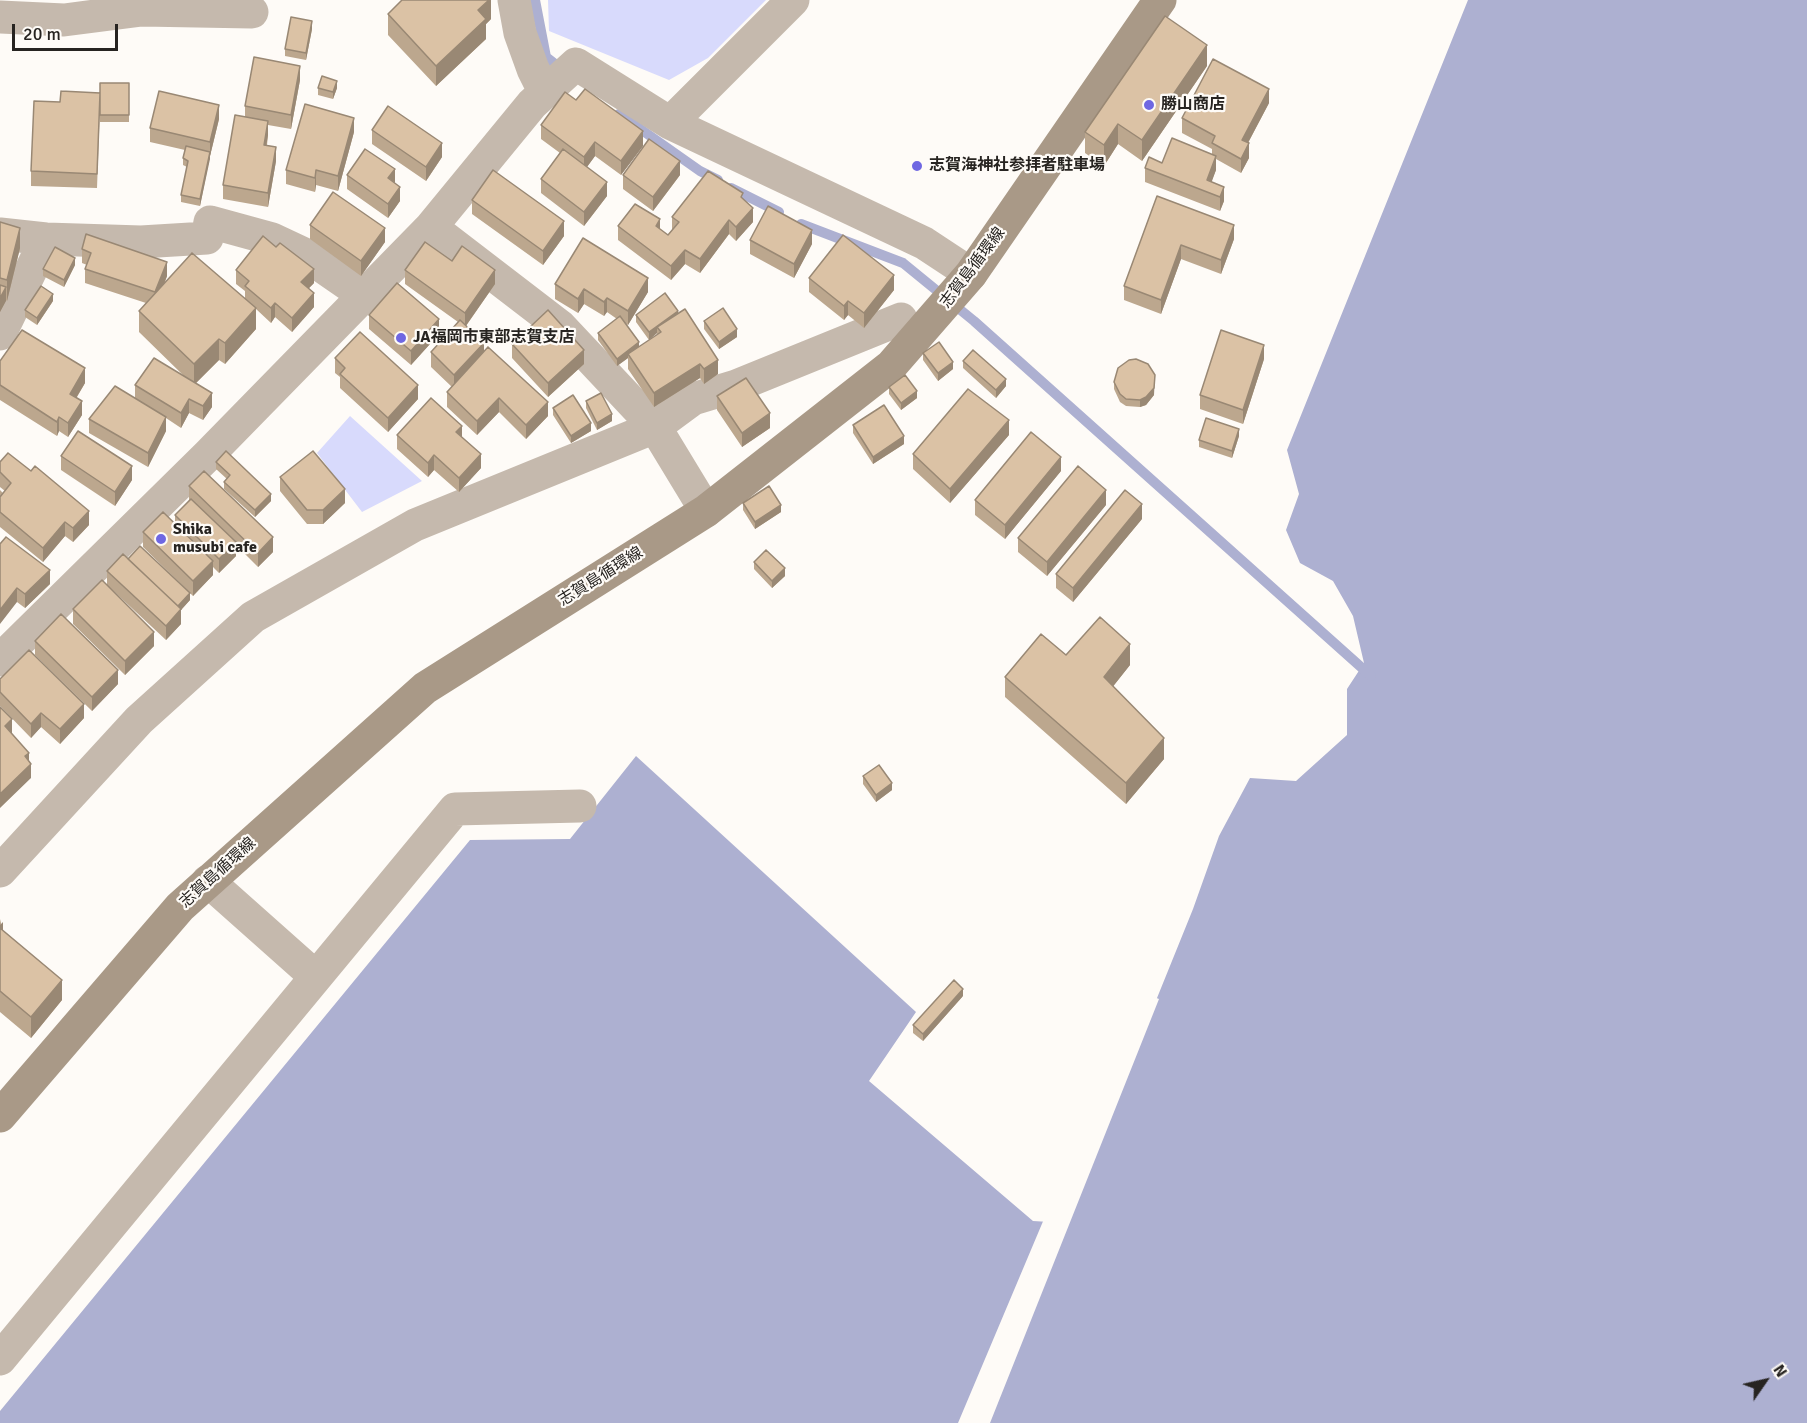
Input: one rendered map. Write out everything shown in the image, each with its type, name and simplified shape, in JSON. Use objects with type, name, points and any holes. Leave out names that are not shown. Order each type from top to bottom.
[{"type":"main road","name":"志賀島循環線","points":[[0,1116],[180,907],[425,688],[706,511],[891,366],[971,273],[1160,0]]},
{"type":"street","points":[[514,0],[520,33],[545,93]]},
{"type":"street","points":[[670,123],[793,0]]},
{"type":"street","points":[[0,17],[64,20],[142,10],[252,12]]},
{"type":"street","points":[[0,660],[208,455],[362,294],[431,227],[532,104],[576,64],[670,123],[924,243],[971,273]]},
{"type":"street","points":[[0,234],[46,239],[141,242],[207,238],[210,222],[272,239],[304,254],[362,294]]},
{"type":"street","points":[[431,227],[560,326],[655,427],[706,511]]},
{"type":"street","points":[[0,334],[46,239]]},
{"type":"street","points":[[0,871],[139,720],[253,617],[415,525],[655,427],[693,399],[736,386],[900,319]]},
{"type":"street","points":[[0,1359],[455,809],[580,806]]},
{"type":"street","points":[[208,881],[316,977]]},
{"type":"shaded area","points":[[548,0],[766,0],[708,58],[669,80],[549,31]]},
{"type":"shaded area","points":[[1468,0],[1807,0],[1807,1423],[0,1423],[0,1411],[470,840],[570,839],[636,756],[916,1012],[869,1081],[1033,1221],[1066,1223],[1193,909],[1219,836],[1250,778],[1296,781],[1347,735],[1347,689],[1364,663],[1353,616],[1333,581],[1300,563],[1286,530],[1299,494],[1287,450]]},
{"type":"shaded area","points":[[350,416],[422,481],[362,512],[317,453]]},
{"type":"pier","points":[[1154,997],[1159,999],[990,1423],[958,1423],[1044,1219],[1064,1220]]},
{"type":"building","points":[[402,0],[489,0],[478,10],[486,19],[436,66],[388,14]]},
{"type":"building","name":"勝山商店","points":[[1165,16],[1207,45],[1142,140],[1118,124],[1104,145],[1085,132]]},
{"type":"building","points":[[291,17],[312,21],[306,53],[285,49]]},
{"type":"building","points":[[254,57],[300,66],[291,115],[245,106]]},
{"type":"building","points":[[1213,59],[1269,89],[1242,140],[1249,143],[1241,159],[1212,143],[1215,136],[1182,118]]},
{"type":"building","points":[[322,76],[337,81],[333,92],[318,88]]},
{"type":"building","points":[[100,83],[129,83],[129,115],[100,115]]},
{"type":"building","points":[[585,89],[643,131],[621,161],[595,142],[584,157],[541,125],[565,92],[576,100]]},
{"type":"building","points":[[61,91],[100,93],[97,174],[31,171],[34,101],[60,102]]},
{"type":"building","points":[[159,91],[219,105],[210,142],[150,128]]},
{"type":"building","points":[[305,104],[354,118],[338,176],[316,170],[315,178],[286,170]]},
{"type":"building","points":[[388,106],[442,143],[426,167],[372,130]]},
{"type":"building","points":[[235,115],[268,121],[264,145],[276,147],[268,193],[223,185]]},
{"type":"building","points":[[1172,138],[1216,156],[1207,180],[1224,187],[1220,197],[1145,168],[1149,157],[1162,163]]},
{"type":"building","points":[[649,139],[680,161],[653,197],[623,175]]},
{"type":"building","points":[[186,146],[210,152],[200,199],[181,195],[188,161],[183,158]]},
{"type":"building","points":[[365,149],[395,169],[388,178],[400,187],[388,204],[347,175]]},
{"type":"building","points":[[563,149],[607,182],[584,212],[541,179]]},
{"type":"building","points":[[493,170],[564,221],[543,251],[472,200]]},
{"type":"building","points":[[708,171],[743,193],[741,197],[753,208],[736,227],[729,220],[700,259],[685,250],[671,266],[618,226],[635,204],[660,219],[656,226],[668,235],[679,222],[672,217]]},
{"type":"building","points":[[333,192],[385,228],[361,261],[310,225]]},
{"type":"building","points":[[1157,196],[1234,225],[1221,260],[1181,245],[1161,300],[1124,286]]},
{"type":"building","points":[[768,206],[812,230],[794,264],[750,240]]},
{"type":"building","points":[[0,222],[20,228],[7,280],[0,278]]},
{"type":"building","points":[[86,234],[167,262],[155,292],[85,269],[91,253],[82,249]]},
{"type":"building","points":[[843,235],[894,275],[864,313],[848,301],[844,306],[809,278]]},
{"type":"building","points":[[263,236],[276,247],[280,243],[314,269],[301,282],[314,293],[292,318],[275,303],[271,308],[245,286],[249,281],[236,270]]},
{"type":"building","points":[[583,238],[648,278],[628,311],[607,298],[604,302],[584,289],[578,299],[555,284]]},
{"type":"building","points":[[425,242],[452,261],[462,246],[495,270],[465,313],[405,270]]},
{"type":"building","points":[[55,247],[75,258],[64,280],[43,269]]},
{"type":"building","points":[[192,253],[256,308],[225,343],[219,339],[194,364],[139,311]]},
{"type":"building","points":[[397,283],[439,319],[411,351],[369,315]]},
{"type":"building","points":[[0,285],[6,287],[0,298]]},
{"type":"building","points":[[41,286],[53,294],[37,318],[25,310]]},
{"type":"building","points":[[665,293],[678,311],[649,332],[636,315]]},
{"type":"building","points":[[723,308],[737,329],[719,342],[704,321]]},
{"type":"building","points":[[685,309],[718,360],[704,369],[700,364],[654,393],[628,354],[661,332],[657,327]]},
{"type":"building","points":[[548,310],[584,350],[548,383],[512,344]]},
{"type":"building","points":[[620,316],[639,342],[617,359],[598,333]]},
{"type":"building","points":[[460,320],[484,343],[454,375],[431,352]]},
{"type":"building","points":[[22,330],[85,368],[70,394],[82,401],[68,423],[59,417],[57,422],[0,385],[0,361]]},
{"type":"building","points":[[1221,330],[1264,345],[1243,410],[1200,395]]},
{"type":"building","points":[[360,332],[418,385],[388,418],[340,374],[345,368],[335,358]]},
{"type":"building","points":[[939,342],[953,362],[938,373],[923,353]]},
{"type":"building","points":[[488,347],[548,402],[526,425],[499,398],[477,421],[447,392]]},
{"type":"building","points":[[973,350],[1006,379],[996,390],[963,361]]},
{"type":"building","points":[[154,358],[212,393],[203,406],[189,399],[181,413],[135,385]]},
{"type":"building","points":[[1136,359],[1148,364],[1155,375],[1154,388],[1140,400],[1126,399],[1120,394],[1114,382],[1118,368],[1129,360]]},
{"type":"building","points":[[905,375],[917,391],[901,403],[889,387]]},
{"type":"building","points":[[746,378],[770,413],[742,433],[717,396]]},
{"type":"building","points":[[115,386],[166,417],[148,453],[89,419]]},
{"type":"building","points":[[968,389],[1009,420],[950,489],[913,454]]},
{"type":"building","points":[[601,393],[612,414],[597,423],[586,401]]},
{"type":"building","points":[[573,395],[591,423],[571,436],[553,408]]},
{"type":"building","points":[[431,398],[462,426],[456,432],[481,454],[459,478],[434,455],[428,463],[397,435]]},
{"type":"building","points":[[884,405],[904,436],[873,457],[853,425]]},
{"type":"building","points":[[1206,418],[1239,429],[1232,451],[1199,440]]},
{"type":"building","points":[[78,431],[132,466],[115,492],[61,456]]},
{"type":"building","points":[[1031,432],[1061,457],[1005,525],[975,500]]},
{"type":"building","points":[[226,451],[271,494],[255,510],[224,482],[230,475],[216,462]]},
{"type":"building","points":[[313,451],[345,489],[323,510],[307,510],[280,477]]},
{"type":"building","points":[[8,453],[31,471],[35,466],[89,511],[73,528],[65,522],[43,548],[0,512],[0,497],[11,483],[0,472],[0,462]]},
{"type":"building","points":[[1078,466],[1106,490],[1047,562],[1018,538]]},
{"type":"building","points":[[204,471],[273,537],[258,553],[189,486]]},
{"type":"building","points":[[769,486],[781,505],[755,522],[743,503]]},
{"type":"building","points":[[1125,490],[1142,504],[1073,588],[1056,574]]},
{"type":"building","points":[[191,499],[236,542],[219,559],[175,515]]},
{"type":"building","points":[[163,512],[213,561],[193,581],[143,532]]},
{"type":"building","points":[[6,537],[50,570],[25,594],[17,588],[0,610],[0,544]]},
{"type":"building","points":[[140,546],[190,593],[178,606],[128,559]]},
{"type":"building","points":[[766,550],[785,568],[772,581],[754,562]]},
{"type":"building","points":[[123,554],[181,609],[166,626],[107,571]]},
{"type":"building","points":[[102,580],[154,632],[125,661],[73,609]]},
{"type":"building","points":[[61,614],[118,670],[92,697],[35,641]]},
{"type":"building","points":[[1100,617],[1130,644],[1104,677],[1164,738],[1126,783],[1005,677],[1041,634],[1066,655]]},
{"type":"building","points":[[29,650],[84,704],[60,729],[41,713],[31,724],[0,692],[0,679]]},
{"type":"building","points":[[0,707],[12,719],[5,726],[29,753],[25,756],[31,764],[0,794]]},
{"type":"building","points":[[879,765],[892,783],[876,795],[863,776]]},
{"type":"building","points":[[0,928],[62,980],[31,1017],[0,991]]},
{"type":"building","points":[[954,980],[963,989],[923,1034],[913,1025]]},
{"type":"waterway","points":[[535,0],[546,57],[564,71]]},
{"type":"waterway","points":[[619,114],[700,171],[718,180]]},
{"type":"waterway","points":[[731,188],[779,212]]},
{"type":"waterway","points":[[801,224],[903,263],[974,321],[1371,676]]},
{"type":"place","name":"勝山商店","points":[[1149,105]]},
{"type":"place","name":"志賀海神社参拝者駐車場","points":[[917,166]]},
{"type":"place","name":"JA福岡市東部志賀支店","points":[[401,338]]},
{"type":"place","name":"Shika musubi cafe","points":[[161,539]]}]
